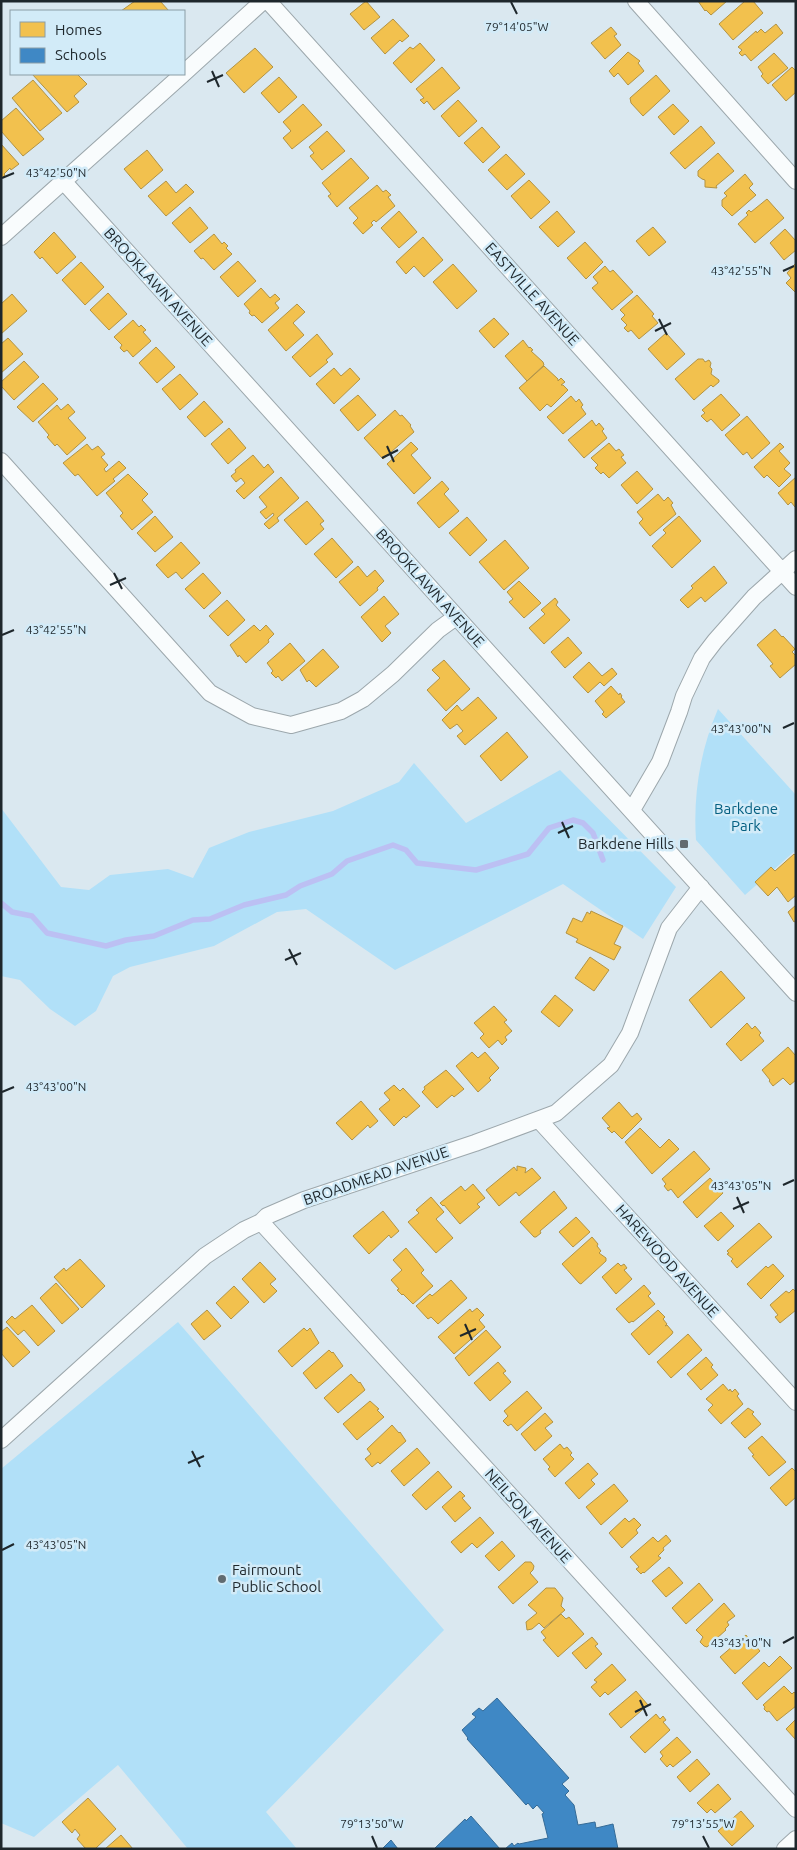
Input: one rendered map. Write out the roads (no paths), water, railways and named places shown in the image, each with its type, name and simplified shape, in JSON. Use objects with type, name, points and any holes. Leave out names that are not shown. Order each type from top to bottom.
[{"type":"street","points":[[185,71],[263,1]]},
{"type":"street","name":"EASTVILLE AVENUE","points":[[268,1],[796,587]]},
{"type":"street","points":[[636,1],[796,181]]},
{"type":"street","points":[[1,237],[181,75]]},
{"type":"street","name":"BROOKLAWN AVENUE","points":[[64,182],[796,993]]},
{"type":"street","points":[[1,461],[210,693],[252,716],[291,725],[342,711],[363,699],[393,674],[438,630],[456,617]]},
{"type":"street","points":[[632,810],[660,762],[684,696],[702,658],[754,597],[796,560]]},
{"type":"street","name":"BROADMEAD AVENUE","points":[[1,1440],[205,1256],[244,1230],[261,1222],[267,1216],[304,1200],[556,1113],[611,1065],[630,1033],[668,928],[701,887]]},
{"type":"street","name":"HAREWOOD AVENUE","points":[[539,1120],[796,1402]]},
{"type":"street","name":"NEILSON AVENUE","points":[[261,1222],[796,1809]]},
{"type":"street","points":[[785,1849],[796,1839]]},
{"type":"waterway","points":[[1,903],[12,912],[32,916],[47,933],[106,946],[126,940],[154,936],[193,920],[210,919],[244,905],[286,895],[300,886],[332,874],[347,861],[393,845],[406,850],[417,863],[476,870],[528,854],[549,828],[573,820],[583,823],[593,833],[603,860]]},
{"type":"place","name":"Barkdene Hills","points":[[684,844]]},
{"type":"place","name":"Fairmount Public School","points":[[222,1579]]},
{"type":"park label","name":"Barkdene Park","points":[[746,818]]}]
